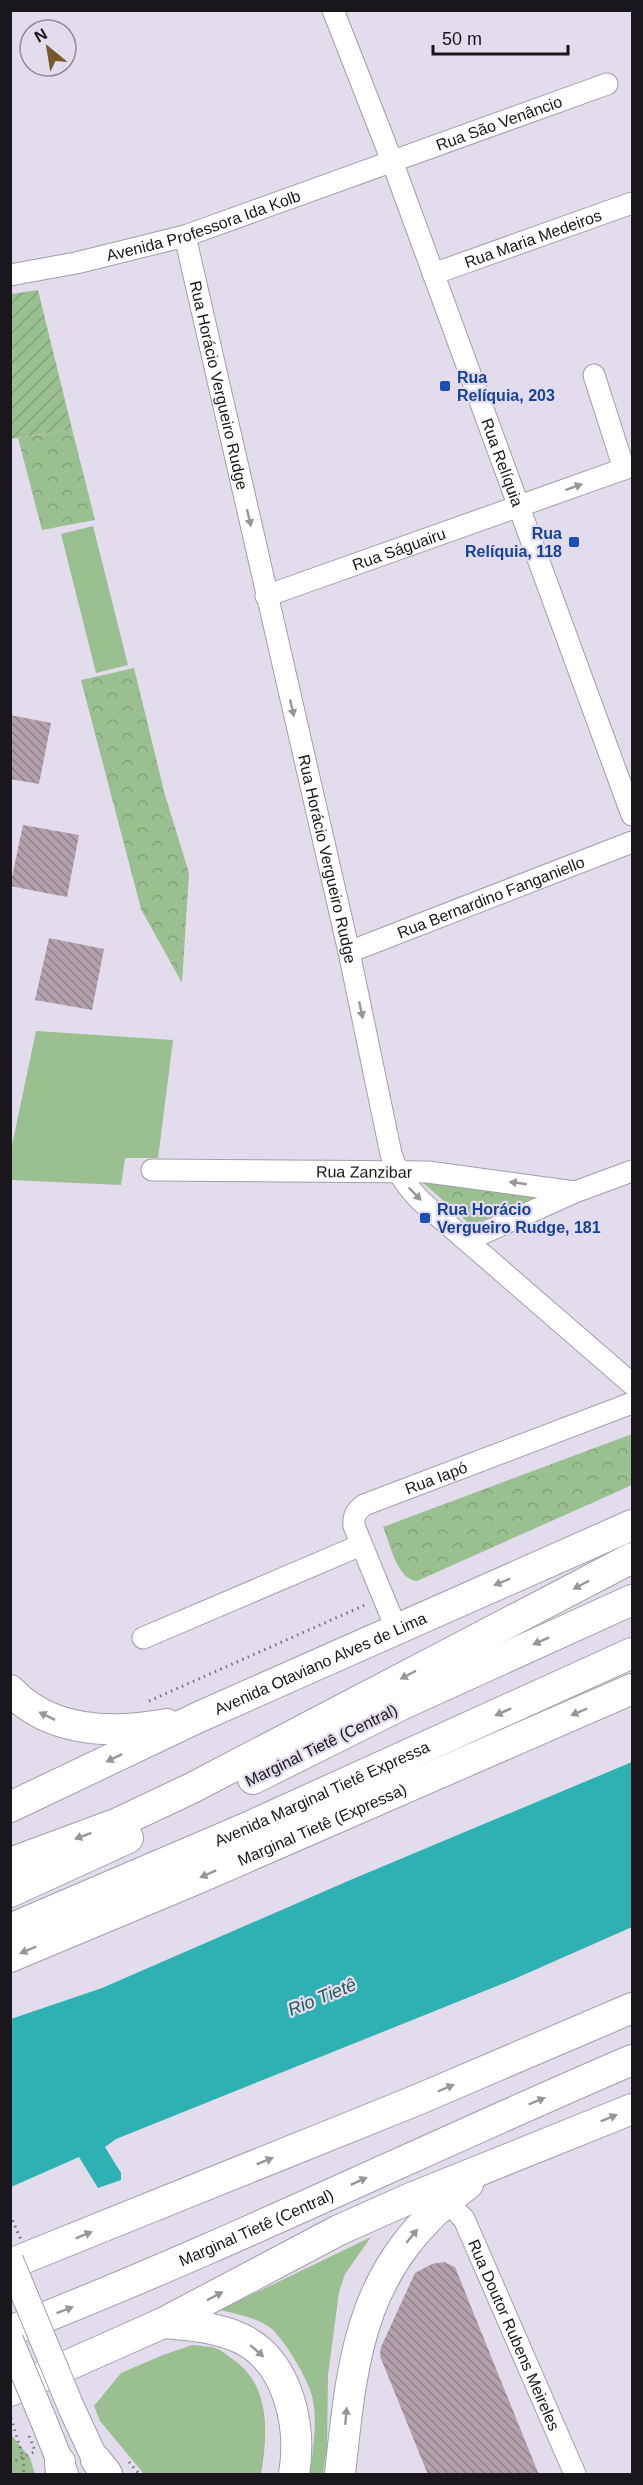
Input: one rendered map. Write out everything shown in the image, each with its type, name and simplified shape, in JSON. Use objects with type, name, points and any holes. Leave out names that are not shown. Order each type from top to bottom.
[{"type":"highway","name":"Avenida Otaviano Alves de Lima","points":[[10,1807],[199,1717],[633,1525]]},
{"type":"highway","points":[[10,1863],[118,1823],[192,1788],[633,1558]]},
{"type":"highway","name":"Marginal Tietê (Central)","points":[[10,1892],[186,1811],[403,1704],[633,1600]]},
{"type":"highway","points":[[246,1828],[258,1805],[293,1781],[345,1752],[633,1623]]},
{"type":"highway","name":"Avenida Marginal Tietê Expressa","points":[[10,1929],[246,1828],[633,1653]]},
{"type":"highway","points":[[10,1689],[42,1715],[69,1726],[104,1729],[164,1725],[199,1717]]},
{"type":"highway","name":"Marginal Tietê (Expressa)","points":[[10,1957],[633,1689]]},
{"type":"highway","points":[[10,2262],[417,2100],[633,2008]]},
{"type":"highway","name":"Marginal Tietê (Central)","points":[[10,2331],[161,2271],[480,2126],[633,2060]]},
{"type":"highway","points":[[10,2391],[163,2323],[339,2230],[497,2163],[633,2109]]},
{"type":"highway","points":[[340,2475],[348,2394],[366,2319],[383,2277],[424,2221],[497,2163]]},
{"type":"highway","points":[[163,2323],[214,2329],[242,2339],[261,2353],[278,2375],[291,2404],[297,2426],[298,2451],[294,2475]]},
{"type":"main road","points":[[10,2262],[71,2407],[101,2470]]},
{"type":"main road","points":[[10,2340],[43,2419],[56,2466]]},
{"type":"street","name":"Rua Relíquia","points":[[333,10],[392,161],[633,814]]},
{"type":"street","name":"Rua São Venâncio","points":[[392,161],[607,84]]},
{"type":"street","name":"Avenida Professora Ida Kolb","points":[[10,275],[76,263],[185,236],[392,161]]},
{"type":"street","name":"Rua Maria Medeiros","points":[[433,274],[633,202]]},
{"type":"street","name":"Rua Horácio Vergueiro Rudge","points":[[185,236],[349,952],[391,1154],[397,1171],[422,1202],[633,1384]]},
{"type":"street","points":[[594,375],[628,468]]},
{"type":"street","name":"Rua Ságuairu","points":[[266,596],[628,468]]},
{"type":"street","name":"Rua Bernardino Fanganiello","points":[[349,952],[633,842]]},
{"type":"street","name":"Rua Zanzibar","points":[[152,1170],[397,1171],[499,1180],[575,1192]]},
{"type":"street","name":"Rua Zanzibar","points":[[468,1240],[575,1192],[633,1171]]},
{"type":"street","name":"Rua Iapó","points":[[396,1628],[354,1526],[358,1509],[633,1403]]},
{"type":"street","points":[[143,1638],[362,1545]]},
{"type":"street","name":"Rua Doutor Rubens Meireles","points":[[444,2203],[464,2219],[575,2475]]},
{"type":"path","points":[[144,1703],[383,1597]]},
{"type":"path","points":[[11,2418],[23,2457],[24,2475]]},
{"type":"path","points":[[10,2463],[23,2457],[56,2466]]},
{"type":"green space","points":[[38,290],[72,429],[11,439],[11,294]]},
{"type":"green space","points":[[72,429],[95,520],[42,530],[18,438]]},
{"type":"green space","points":[[93,526],[128,665],[96,673],[61,534]]},
{"type":"green space","points":[[134,668],[165,795],[189,873],[182,983],[141,909],[81,680]]},
{"type":"green space","points":[[36,1031],[173,1040],[158,1158],[125,1158],[121,1185],[11,1180],[11,1150]]},
{"type":"green space","points":[[421,1181],[544,1195],[471,1225]]},
{"type":"green space","points":[[632,1434],[632,1485],[417,1581],[410,1579],[399,1568],[383,1527]]},
{"type":"green space","points":[[371,2237],[345,2274],[339,2292],[328,2375],[327,2447],[323,2474],[310,2474],[315,2415],[310,2389],[301,2370],[283,2342],[267,2325],[220,2310]]},
{"type":"green space","points":[[192,2345],[212,2347],[221,2351],[244,2369],[254,2381],[264,2410],[265,2442],[261,2474],[144,2474],[100,2421],[94,2406],[121,2373]]},
{"type":"green space","points":[[10,2433],[30,2458],[35,2474],[11,2474]]},
{"type":"water","name":"Rio Tietê","points":[[632,1762],[632,1927],[512,1980],[116,2139],[105,2147],[121,2173],[121,2180],[98,2188],[79,2157],[11,2187],[11,2019],[102,1988],[348,1881]]},
{"type":"building","points":[[10,715],[51,723],[39,784],[10,779]]},
{"type":"building","points":[[23,825],[79,835],[67,897],[10,886]]},
{"type":"building","points":[[49,938],[104,949],[92,1010],[35,1000]]},
{"type":"building","points":[[444,2262],[455,2267],[539,2475],[428,2475],[380,2356],[381,2347],[415,2273],[432,2264]]},
{"type":"place","name":"Rua Relíquia, 203","points":[[445,386]]},
{"type":"place","name":"Rua Relíquia, 118","points":[[574,542]]},
{"type":"place","name":"Rua Horácio Vergueiro Rudge, 181","points":[[425,1218]]}]
